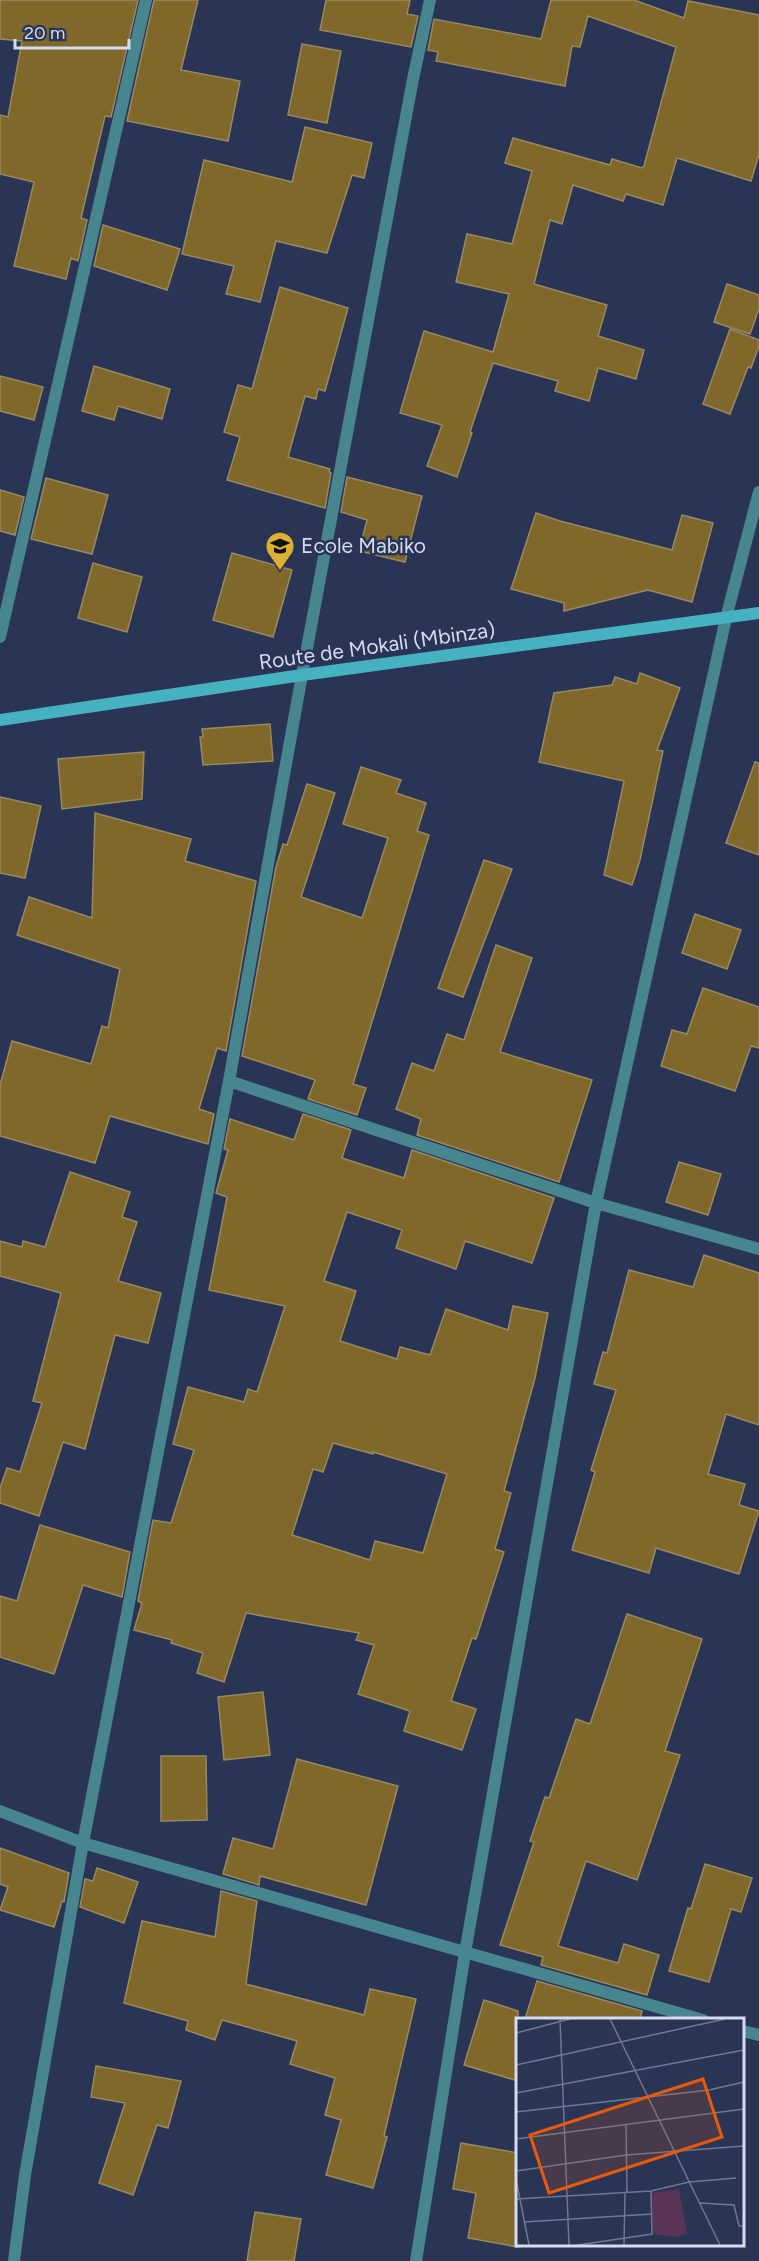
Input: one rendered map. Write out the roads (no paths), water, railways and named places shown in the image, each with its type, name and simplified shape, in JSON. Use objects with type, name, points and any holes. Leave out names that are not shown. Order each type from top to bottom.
[{"type":"street","points":[[0,637],[146,0]]},
{"type":"street","points":[[14,2261],[25,2175],[83,1843],[229,1082],[302,675],[430,0]]},
{"type":"street","points":[[416,2261],[465,1953],[596,1203],[726,618],[759,492]]},
{"type":"street","name":"Route de Mokali (Mbinza)","points":[[0,720],[302,675],[759,613]]},
{"type":"street","points":[[229,1082],[596,1203],[759,1249]]},
{"type":"street","points":[[0,1811],[83,1843],[699,2018]]},
{"type":"street","points":[[744,2031],[759,2035]]},
{"type":"place","name":"Ecole Mabiko","points":[[280,572]]}]
